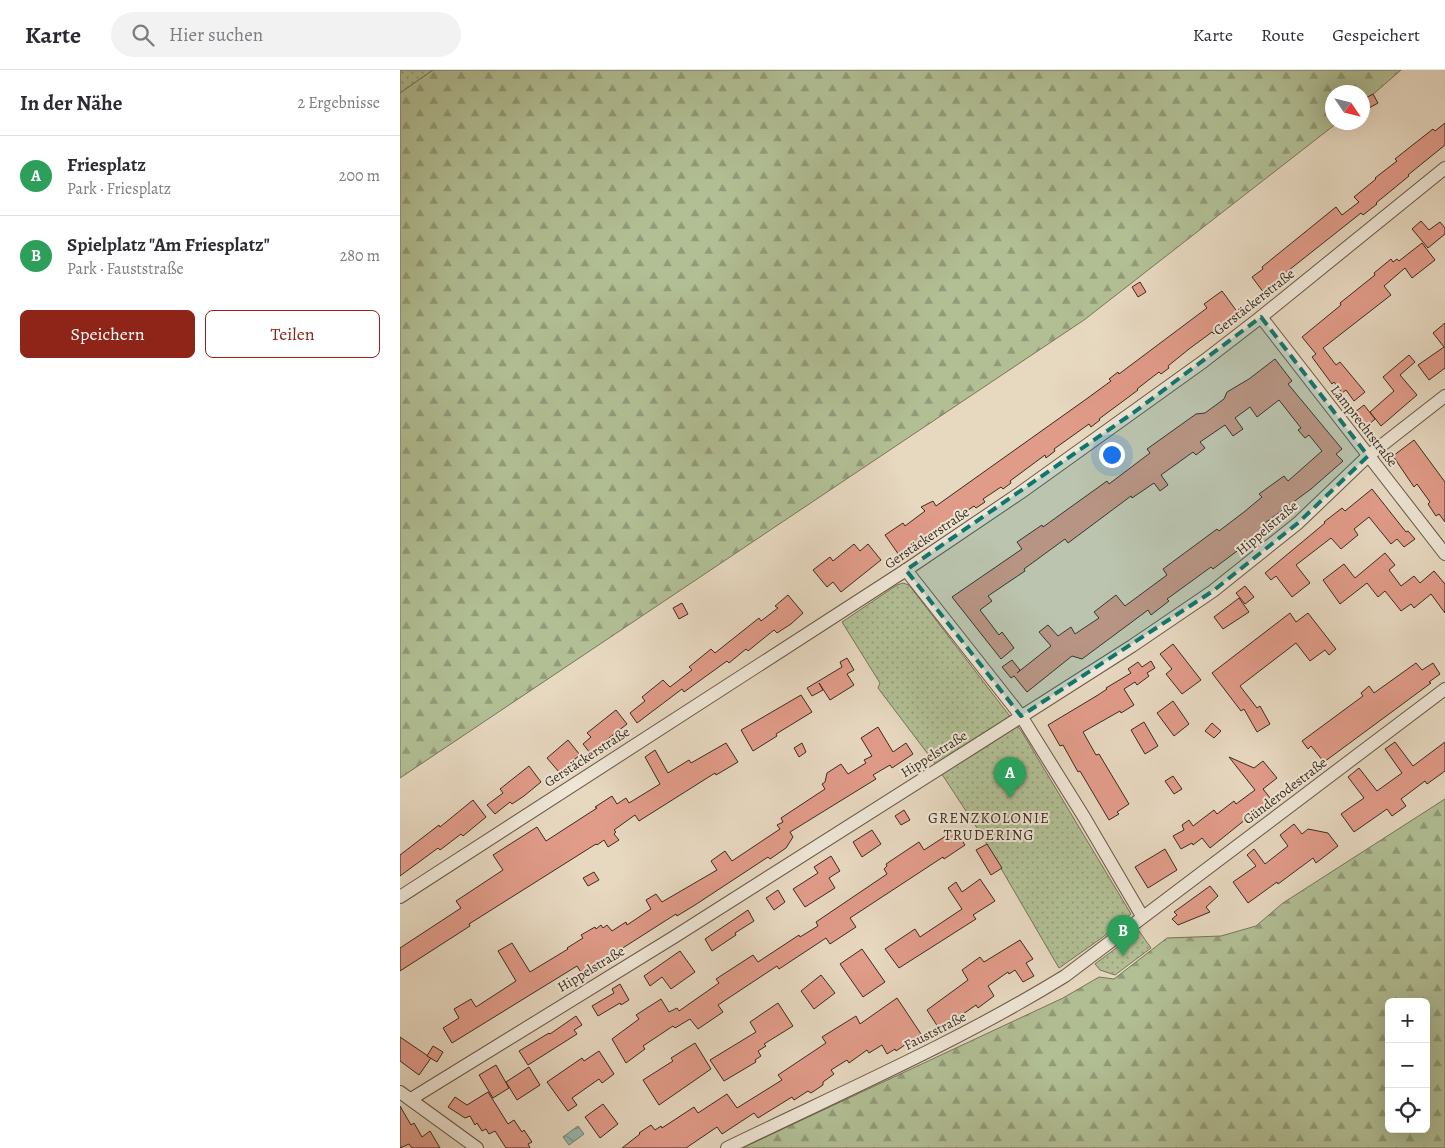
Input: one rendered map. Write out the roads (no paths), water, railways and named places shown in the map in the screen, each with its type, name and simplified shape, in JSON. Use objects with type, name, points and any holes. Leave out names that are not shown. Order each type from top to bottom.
[{"type":"street","name":"Gerstäckerstraße","points":[[400,897],[906,570],[1020,493],[1133,413],[1261,317],[1445,168]]},
{"type":"street","name":"Lamprechtstraße","points":[[1261,317],[1445,554]]},
{"type":"street","name":"Hippelstraße","points":[[405,1096],[674,937],[1132,646],[1213,591],[1298,523],[1368,456],[1445,396]]},
{"type":"street","points":[[906,570],[1021,716],[1084,817],[1142,916]]},
{"type":"street","name":"Günderodestraße","points":[[1142,916],[1445,689]]},
{"type":"street","name":"Fauststraße","points":[[727,1148],[945,1044],[1012,1008],[1065,976],[1142,916]]},
{"type":"street","points":[[405,1096],[477,1148]]},
{"type":"water","points":[[578,1126],[584,1134],[569,1145],[563,1137]]},
{"type":"place","name":"Friesplatz","points":[[1010,798]]},
{"type":"place","name":"Spielplatz \"Am Friesplatz\"","points":[[1123,956]]},
{"type":"district","name":"GRENZKOLONIE TRUDERING","points":[[989,826]]}]
